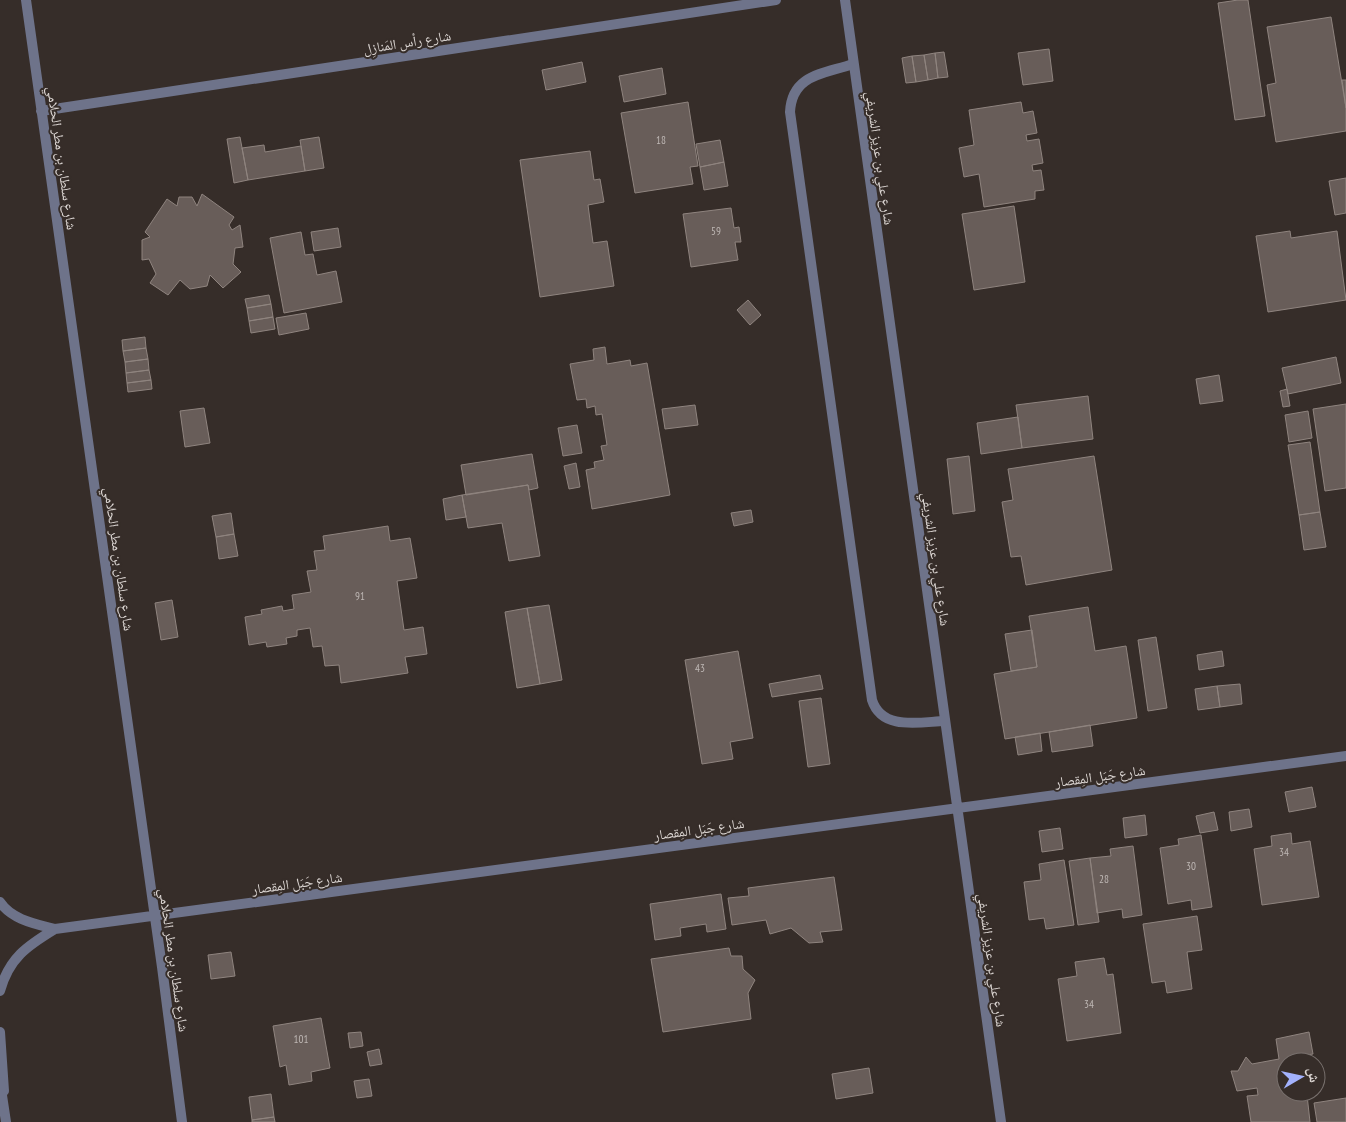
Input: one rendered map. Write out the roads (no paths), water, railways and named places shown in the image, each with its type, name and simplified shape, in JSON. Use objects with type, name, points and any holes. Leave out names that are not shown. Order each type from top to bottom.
[{"type":"street","name":"شارع سلطان بن مطر الحلامي","points":[[26,0],[182,1122]]},
{"type":"street","name":"شارع رأس المَنازِل","points":[[42,111],[776,0]]},
{"type":"street","name":"شارع علي بن عزيز الشريفي","points":[[845,0],[1001,1122]]},
{"type":"street","points":[[853,64],[802,81],[793,93],[790,112],[869,681],[874,708],[884,718],[895,722],[945,721]]},
{"type":"street","name":"شارع جَبَل المِقصار","points":[[0,902],[3,907],[24,921],[55,929],[1346,756]]},
{"type":"street","name":"شارع جَبَل المِقصار","points":[[0,991],[3,979],[14,960],[30,945],[55,929]]},
{"type":"street","points":[[0,1032],[5,1118]]},
{"type":"street","points":[[0,1082],[5,1118]]}]
